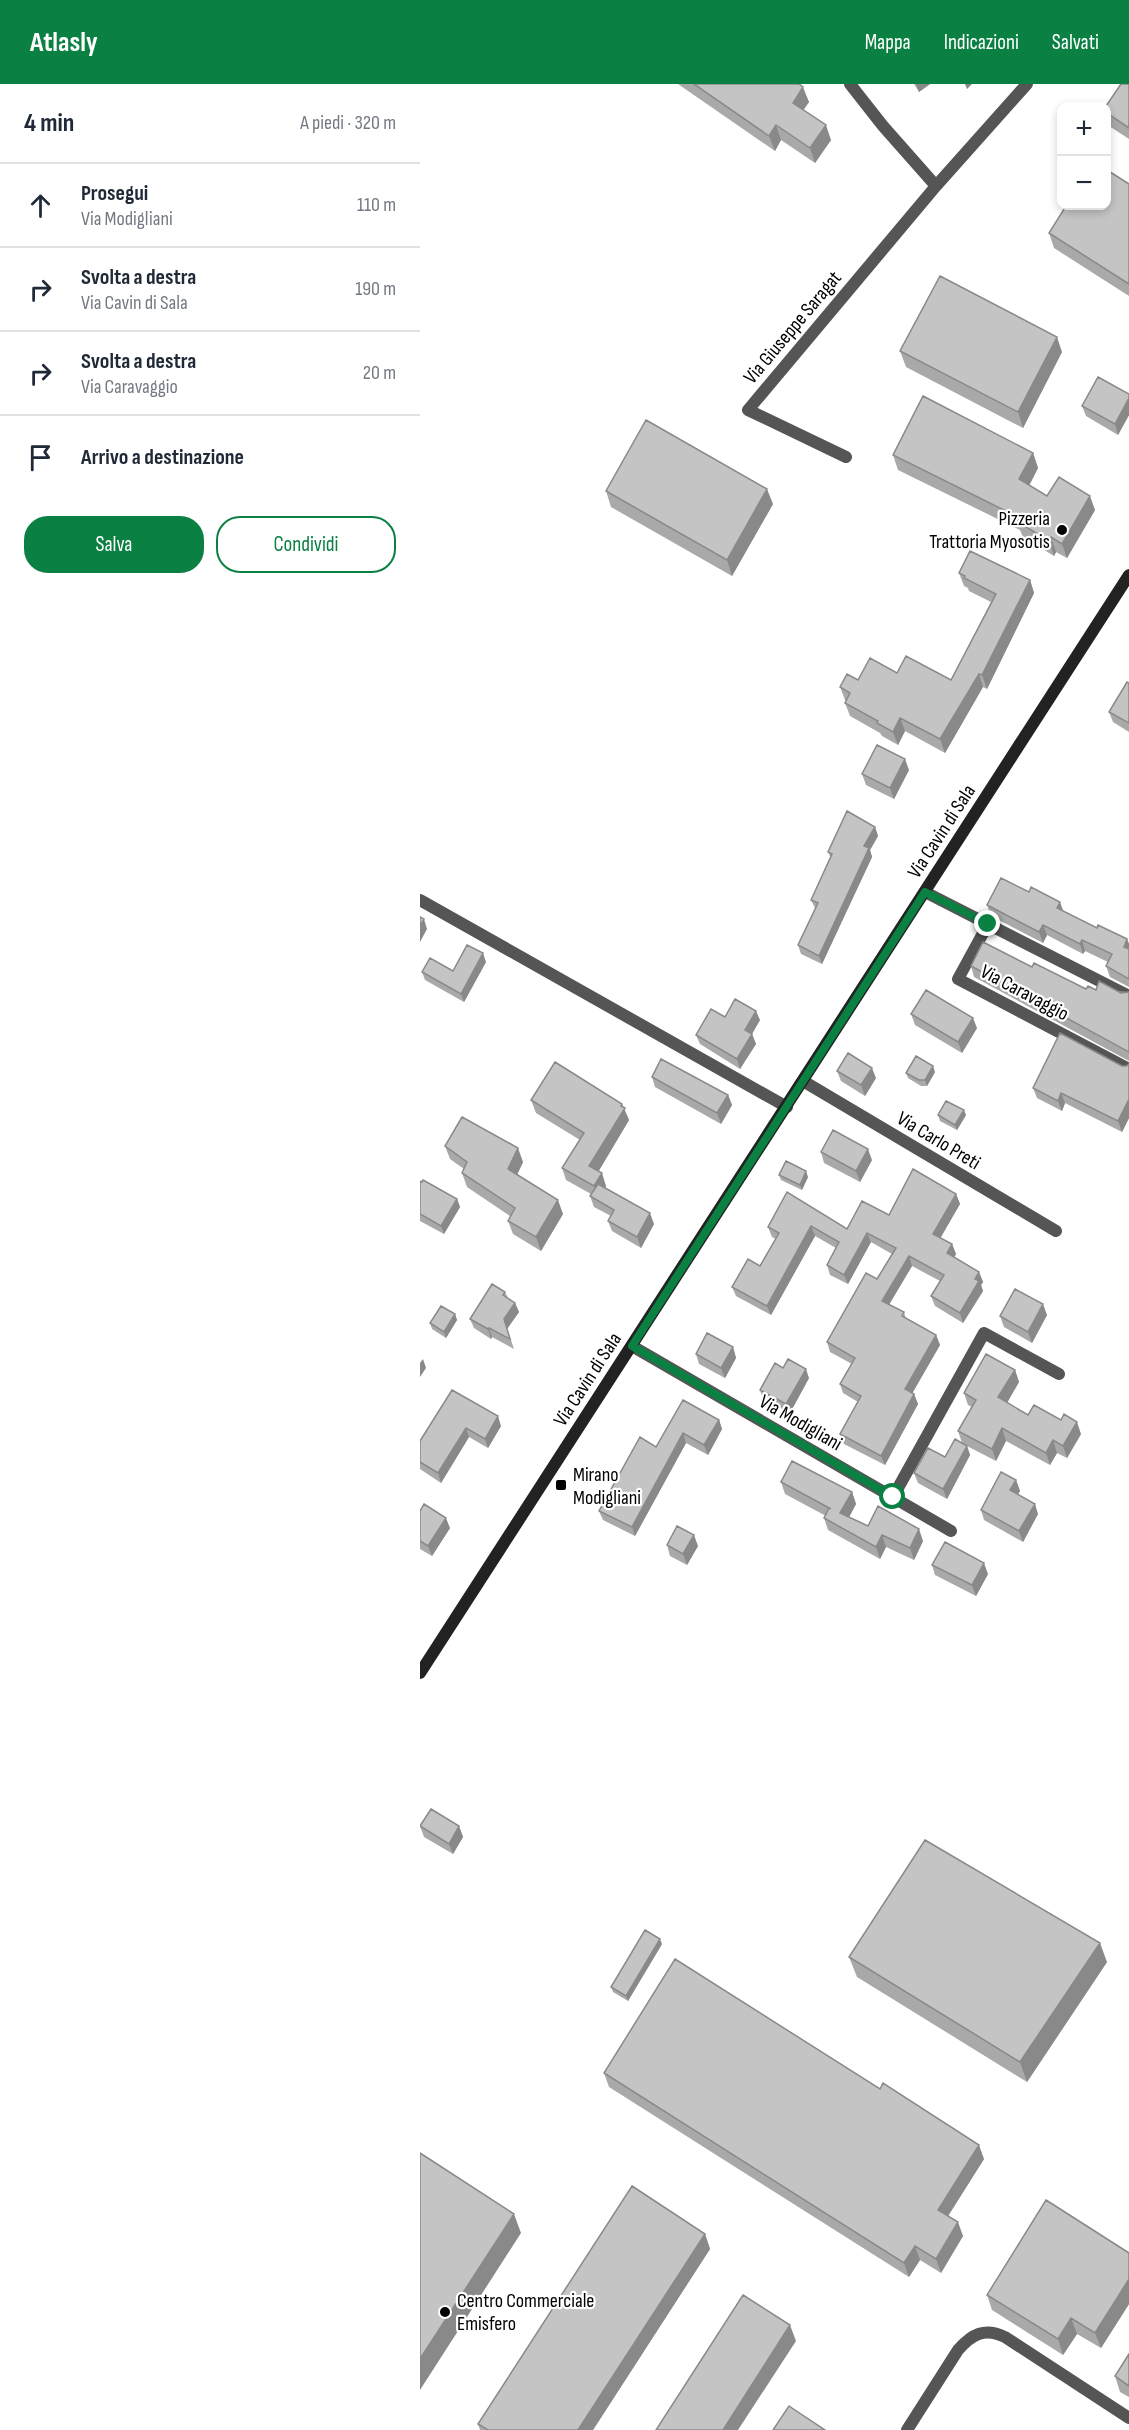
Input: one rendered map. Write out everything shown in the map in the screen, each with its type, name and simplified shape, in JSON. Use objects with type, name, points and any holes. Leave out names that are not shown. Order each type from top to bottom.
[{"type":"main road","name":"Via Cavin di Sala","points":[[420,1673],[1129,575]]},
{"type":"street","points":[[850,84],[883,126],[936,186]]},
{"type":"street","name":"Via Giuseppe Saragat","points":[[846,457],[748,410],[936,186],[1027,84]]},
{"type":"street","points":[[925,892],[1129,996]]},
{"type":"street","points":[[420,900],[787,1107]]},
{"type":"street","name":"Via Caravaggio","points":[[988,924],[958,979],[1129,1069]]},
{"type":"street","name":"Via Carlo Preti","points":[[803,1081],[1056,1231]]},
{"type":"street","points":[[893,1497],[984,1333],[1059,1374]]},
{"type":"street","name":"Via Modigliani","points":[[632,1346],[951,1531]]},
{"type":"street","points":[[907,2430],[958,2350],[966,2341],[985,2331],[996,2332],[1005,2337],[1129,2418]]},
{"type":"building","points":[[694,84],[799,84],[803,87],[793,103],[826,125],[810,148],[776,125],[769,136]]},
{"type":"building","points":[[1121,84],[1129,84],[1129,128],[1111,116],[1111,102],[1109,102]]},
{"type":"building","points":[[1111,173],[1129,184],[1129,284],[1049,233],[1063,210],[1111,210]]},
{"type":"building","points":[[940,276],[1057,337],[1018,412],[900,351]]},
{"type":"building","points":[[1098,377],[1129,394],[1115,424],[1082,406]]},
{"type":"building","points":[[923,396],[1033,453],[1019,479],[1047,496],[1059,477],[1090,496],[1062,544],[1051,537],[1049,541],[1018,522],[1020,518],[893,455]]},
{"type":"building","points":[[646,420],[767,489],[727,560],[606,491]]},
{"type":"building","points":[[970,551],[1030,580],[982,675],[979,674],[940,739],[900,718],[893,732],[845,703],[850,693],[840,687],[847,674],[858,680],[870,658],[897,673],[906,656],[951,680],[996,594],[964,578],[965,576],[959,573]]},
{"type":"building","points":[[1127,682],[1129,683],[1129,723],[1109,712]]},
{"type":"building","points":[[877,745],[905,759],[890,788],[862,774]]},
{"type":"building","points":[[847,811],[875,827],[864,846],[869,848],[819,956],[798,945],[818,903],[811,900],[832,854],[828,852]]},
{"type":"building","points":[[1001,878],[1029,892],[1031,887],[1060,902],[1057,908],[1097,928],[1098,925],[1127,939],[1124,947],[1129,949],[1129,979],[1106,966],[1112,954],[1082,940],[1080,944],[1043,925],[1039,932],[987,905]]},
{"type":"building","points":[[983,942],[1032,967],[1034,963],[1086,989],[1088,986],[1096,990],[1099,981],[1121,993],[1129,992],[1129,1052],[971,966]]},
{"type":"building","points":[[467,945],[483,953],[461,994],[422,972],[430,958],[453,971]]},
{"type":"building","points":[[926,990],[973,1018],[958,1042],[911,1014]]},
{"type":"building","points":[[735,999],[756,1011],[745,1030],[752,1034],[737,1059],[696,1035],[711,1009],[725,1017]]},
{"type":"building","points":[[1060,1033],[1122,1066],[1129,1064],[1129,1099],[1118,1121],[1061,1093],[1058,1101],[1033,1088]]},
{"type":"building","points":[[848,1053],[872,1068],[861,1085],[837,1071]]},
{"type":"building","points":[[916,1056],[933,1066],[925,1080],[919,1080],[906,1073]]},
{"type":"building","points":[[661,1059],[728,1095],[717,1113],[652,1077]]},
{"type":"building","points":[[555,1062],[625,1108],[589,1166],[602,1173],[594,1186],[562,1168],[584,1133],[531,1100]]},
{"type":"building","points":[[946,1101],[964,1110],[955,1125],[938,1115]]},
{"type":"building","points":[[462,1117],[518,1148],[508,1169],[558,1200],[536,1237],[508,1221],[515,1208],[462,1173],[467,1162],[445,1146]]},
{"type":"building","points":[[833,1130],[868,1149],[856,1171],[821,1152]]},
{"type":"building","points":[[786,1161],[806,1171],[800,1185],[779,1175]]},
{"type":"building","points":[[913,1169],[956,1194],[933,1234],[952,1244],[947,1253],[979,1272],[975,1279],[979,1281],[960,1313],[931,1296],[944,1275],[909,1256],[882,1301],[904,1312],[902,1316],[936,1335],[905,1389],[914,1394],[881,1456],[840,1434],[861,1396],[840,1384],[855,1358],[827,1342],[866,1273],[877,1279],[896,1248],[867,1233],[844,1275],[827,1265],[839,1242],[811,1226],[767,1306],[732,1287],[748,1259],[760,1266],[779,1233],[768,1227],[787,1192],[847,1229],[862,1201],[889,1215]]},
{"type":"building","points":[[423,1180],[457,1199],[441,1226],[420,1214],[420,1181]]},
{"type":"building","points":[[598,1184],[650,1213],[637,1237],[608,1221],[614,1210],[590,1196]]},
{"type":"building","points":[[492,1284],[505,1292],[503,1295],[515,1303],[504,1319],[510,1339],[470,1319]]},
{"type":"building","points":[[1015,1289],[1043,1304],[1028,1332],[1000,1316]]},
{"type":"building","points":[[441,1306],[455,1314],[444,1332],[430,1323]]},
{"type":"building","points":[[707,1333],[733,1347],[721,1368],[696,1354]]},
{"type":"building","points":[[986,1354],[1015,1370],[998,1397],[1028,1415],[1034,1405],[1061,1420],[1064,1414],[1077,1422],[1063,1446],[1053,1440],[1046,1453],[1002,1428],[992,1449],[958,1431],[976,1400],[964,1393]]},
{"type":"building","points":[[788,1359],[806,1369],[786,1404],[760,1390],[775,1363],[783,1368]]},
{"type":"building","points":[[452,1390],[498,1416],[485,1439],[466,1428],[438,1473],[420,1462],[420,1441]]},
{"type":"building","points":[[683,1400],[719,1420],[704,1445],[683,1433],[632,1527],[599,1511],[640,1437],[656,1447]]},
{"type":"building","points":[[955,1439],[967,1446],[943,1489],[914,1473],[928,1448],[945,1457]]},
{"type":"building","points":[[792,1461],[852,1492],[840,1513],[868,1526],[878,1506],[919,1529],[910,1548],[882,1535],[876,1547],[824,1518],[829,1508],[831,1509],[781,1482]]},
{"type":"building","points":[[1001,1472],[1016,1480],[1010,1490],[1035,1504],[1019,1531],[981,1510]]},
{"type":"building","points":[[424,1504],[446,1518],[428,1546],[420,1541],[420,1511]]},
{"type":"building","points":[[677,1526],[694,1535],[683,1554],[667,1545]]},
{"type":"building","points":[[945,1542],[984,1563],[972,1585],[932,1565]]},
{"type":"building","points":[[431,1809],[459,1826],[449,1844],[420,1826]]},
{"type":"building","points":[[925,1840],[1100,1943],[1020,2062],[849,1957]]},
{"type":"building","points":[[645,1930],[660,1939],[626,1996],[611,1987]]},
{"type":"building","points":[[675,1959],[880,2089],[883,2083],[979,2145],[938,2210],[958,2222],[936,2259],[915,2246],[904,2263],[604,2073]]},
{"type":"building","name":"Centro Commerciale Emisfero","points":[[420,2153],[514,2214],[420,2359]]},
{"type":"building","points":[[632,2186],[705,2234],[578,2430],[488,2430],[478,2424]]},
{"type":"building","points":[[1046,2200],[1129,2253],[1129,2279],[1095,2333],[1071,2318],[1058,2339],[987,2295]]},
{"type":"building","points":[[743,2295],[790,2325],[723,2430],[656,2430]]},
{"type":"building","points":[[1129,2354],[1129,2386],[1115,2376]]},
{"type":"building","points":[[789,2406],[825,2430],[773,2430]]},
{"type":"place","name":"Pizzeria Trattoria Myosotis","points":[[1062,530]]},
{"type":"place","name":"Mirano Modigliani","points":[[561,1485]]},
{"type":"place","name":"Centro Commerciale Emisfero","points":[[445,2312]]},
{"type":"route","points":[[893,1497],[632,1346],[925,892],[988,924]]}]
